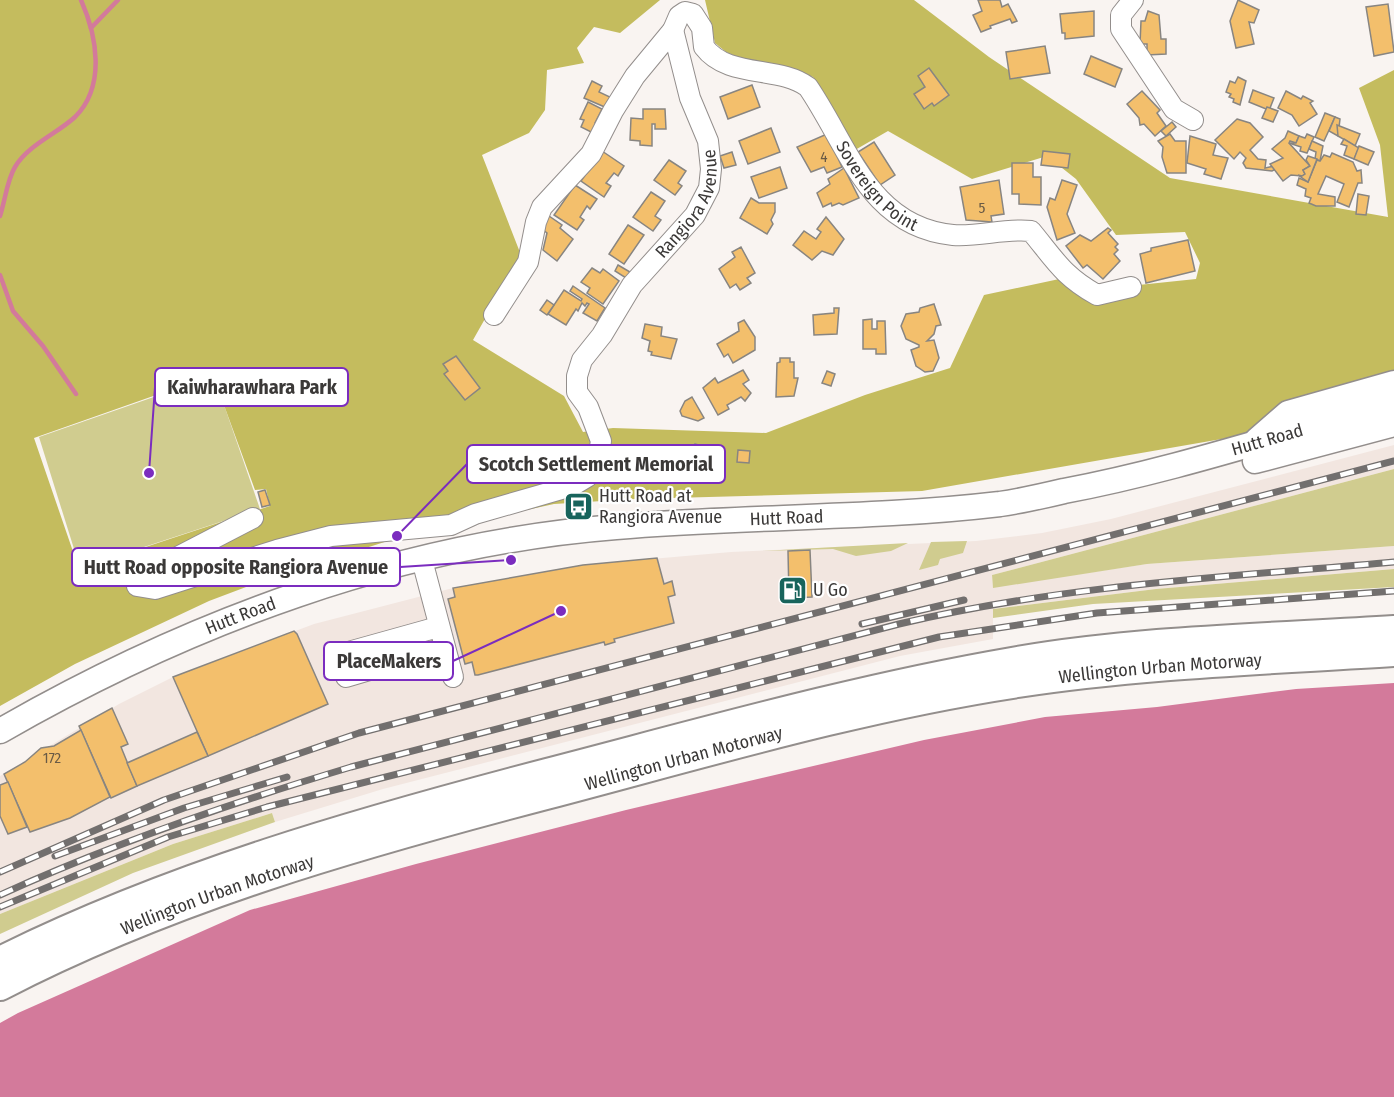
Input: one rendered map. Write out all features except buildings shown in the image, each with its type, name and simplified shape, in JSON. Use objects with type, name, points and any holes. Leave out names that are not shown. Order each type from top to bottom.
[{"type":"highway","name":"Wellington Urban Motorway","points":[[0,961],[163,890],[286,846],[460,796],[872,690],[1015,661],[1145,646],[1394,630]]},
{"type":"highway","name":"Wellington Urban Motorway","points":[[0,986],[41,965],[180,906],[282,869],[466,816],[880,710],[1016,683],[1146,666],[1394,652]]},
{"type":"main road","points":[[1251,446],[1288,413],[1394,383]]},
{"type":"main road","name":"Hutt Road","points":[[0,730],[97,677],[225,620],[308,591],[422,560],[552,534],[613,527],[1003,504],[1105,483],[1251,446],[1394,404]]},
{"type":"main road","name":"Hutt Road","points":[[1105,483],[1221,470],[1394,424]]},
{"type":"main road","points":[[1251,446],[1342,438]]},
{"type":"street","points":[[1133,0],[1121,15],[1121,29],[1174,109],[1193,120]]},
{"type":"street","name":"Sovereign Point","points":[[673,30],[679,16],[685,12],[693,14],[702,28],[704,47],[721,62],[797,79],[808,87],[858,172],[877,198],[898,217],[923,228],[953,235],[1016,229],[1031,231],[1068,278],[1086,289],[1097,295],[1131,287]]},
{"type":"street","points":[[494,315],[528,262],[536,222],[542,207],[591,154],[608,118],[635,76],[673,30]]},
{"type":"street","name":"Rangiora Avenue","points":[[253,518],[141,576],[137,586],[155,589],[277,550],[331,536],[451,525],[476,514],[572,486],[587,477],[597,465],[601,441],[588,407],[577,392],[577,376],[582,360],[602,335],[632,285],[695,215],[709,188],[711,169],[708,141],[690,98],[673,30]]},
{"type":"street","points":[[451,525],[448,531],[452,553]]},
{"type":"street","points":[[422,560],[453,677]]},
{"type":"street","points":[[334,656],[438,627]]},
{"type":"street","points":[[346,677],[444,648]]},
{"type":"shaded area","points":[[0,0],[660,0],[620,33],[594,27],[577,48],[584,63],[547,70],[545,110],[529,133],[482,155],[521,255],[473,340],[564,396],[583,432],[613,428],[766,433],[865,395],[950,368],[984,295],[1064,278],[1095,296],[1129,286],[1196,279],[1200,263],[1185,232],[1116,235],[1076,179],[1047,156],[972,179],[888,131],[855,150],[813,77],[795,69],[740,58],[726,52],[715,43],[705,0],[914,0],[989,57],[1170,178],[1388,217],[1380,145],[1359,88],[1394,70],[1394,400],[1308,424],[922,491],[635,499],[554,504],[394,539],[259,582],[209,601],[75,664],[0,706]],"holes":[[[213,375],[255,490],[266,489],[270,506],[79,569],[34,438]]]},
{"type":"shaded area","points":[[214,376],[260,509],[80,568],[39,437]]},
{"type":"shaded area","points":[[1394,445],[1394,469],[992,575],[993,587],[1147,564],[1394,546],[1394,569],[1156,589],[993,609],[993,639],[900,656],[383,789],[275,822],[272,813],[173,844],[0,914],[0,776],[119,704],[175,676],[314,624],[453,588],[583,565],[731,552],[976,541],[1042,533],[1111,519]]},
{"type":"shaded area","points":[[1394,469],[1394,546],[1147,564],[993,588],[992,575]]},
{"type":"shaded area","points":[[967,541],[963,553],[940,559],[938,565],[919,570],[931,542]]},
{"type":"shaded area","points":[[908,543],[891,551],[856,556],[833,549],[760,551]]},
{"type":"shaded area","points":[[1394,569],[1394,587],[1093,604],[993,618],[993,609],[1156,589]]},
{"type":"shaded area","points":[[1394,683],[1394,1097],[0,1097],[0,1023],[250,910],[626,810],[924,740],[1045,717],[1157,707],[1296,689]]},
{"type":"shaded area","points":[[272,813],[275,822],[133,873],[0,934],[0,914],[173,844]]},
{"type":"waterway","points":[[0,216],[15,167],[27,152],[75,117],[85,105],[91,91],[96,60],[91,29],[81,0]]},
{"type":"waterway","points":[[91,28],[118,0]]},
{"type":"waterway","points":[[0,275],[13,311],[43,346],[76,394]]},
{"type":"railway","points":[[0,872],[164,800],[359,733],[1394,461]]},
{"type":"railway","points":[[0,895],[86,858],[173,825],[351,767],[899,624],[960,611],[1083,591],[1394,562]]},
{"type":"railway","points":[[0,907],[168,837],[267,807],[939,637],[1097,613],[1394,591]]},
{"type":"railway","points":[[862,624],[964,600]]},
{"type":"railway","points":[[55,856],[184,808],[287,777]]},
{"type":"place","name":"Kaiwharawhara Park","points":[[149,473]]},
{"type":"place","name":"Hutt Road at Rangiora Avenue","points":[[578,506]]},
{"type":"place","name":"Scotch Settlement Memorial","points":[[397,536]]},
{"type":"place","name":"Hutt Road opposite Rangiora Avenue","points":[[511,560]]},
{"type":"place","name":"U Go","points":[[792,590]]},
{"type":"place","name":"PlaceMakers","points":[[561,611]]}]
